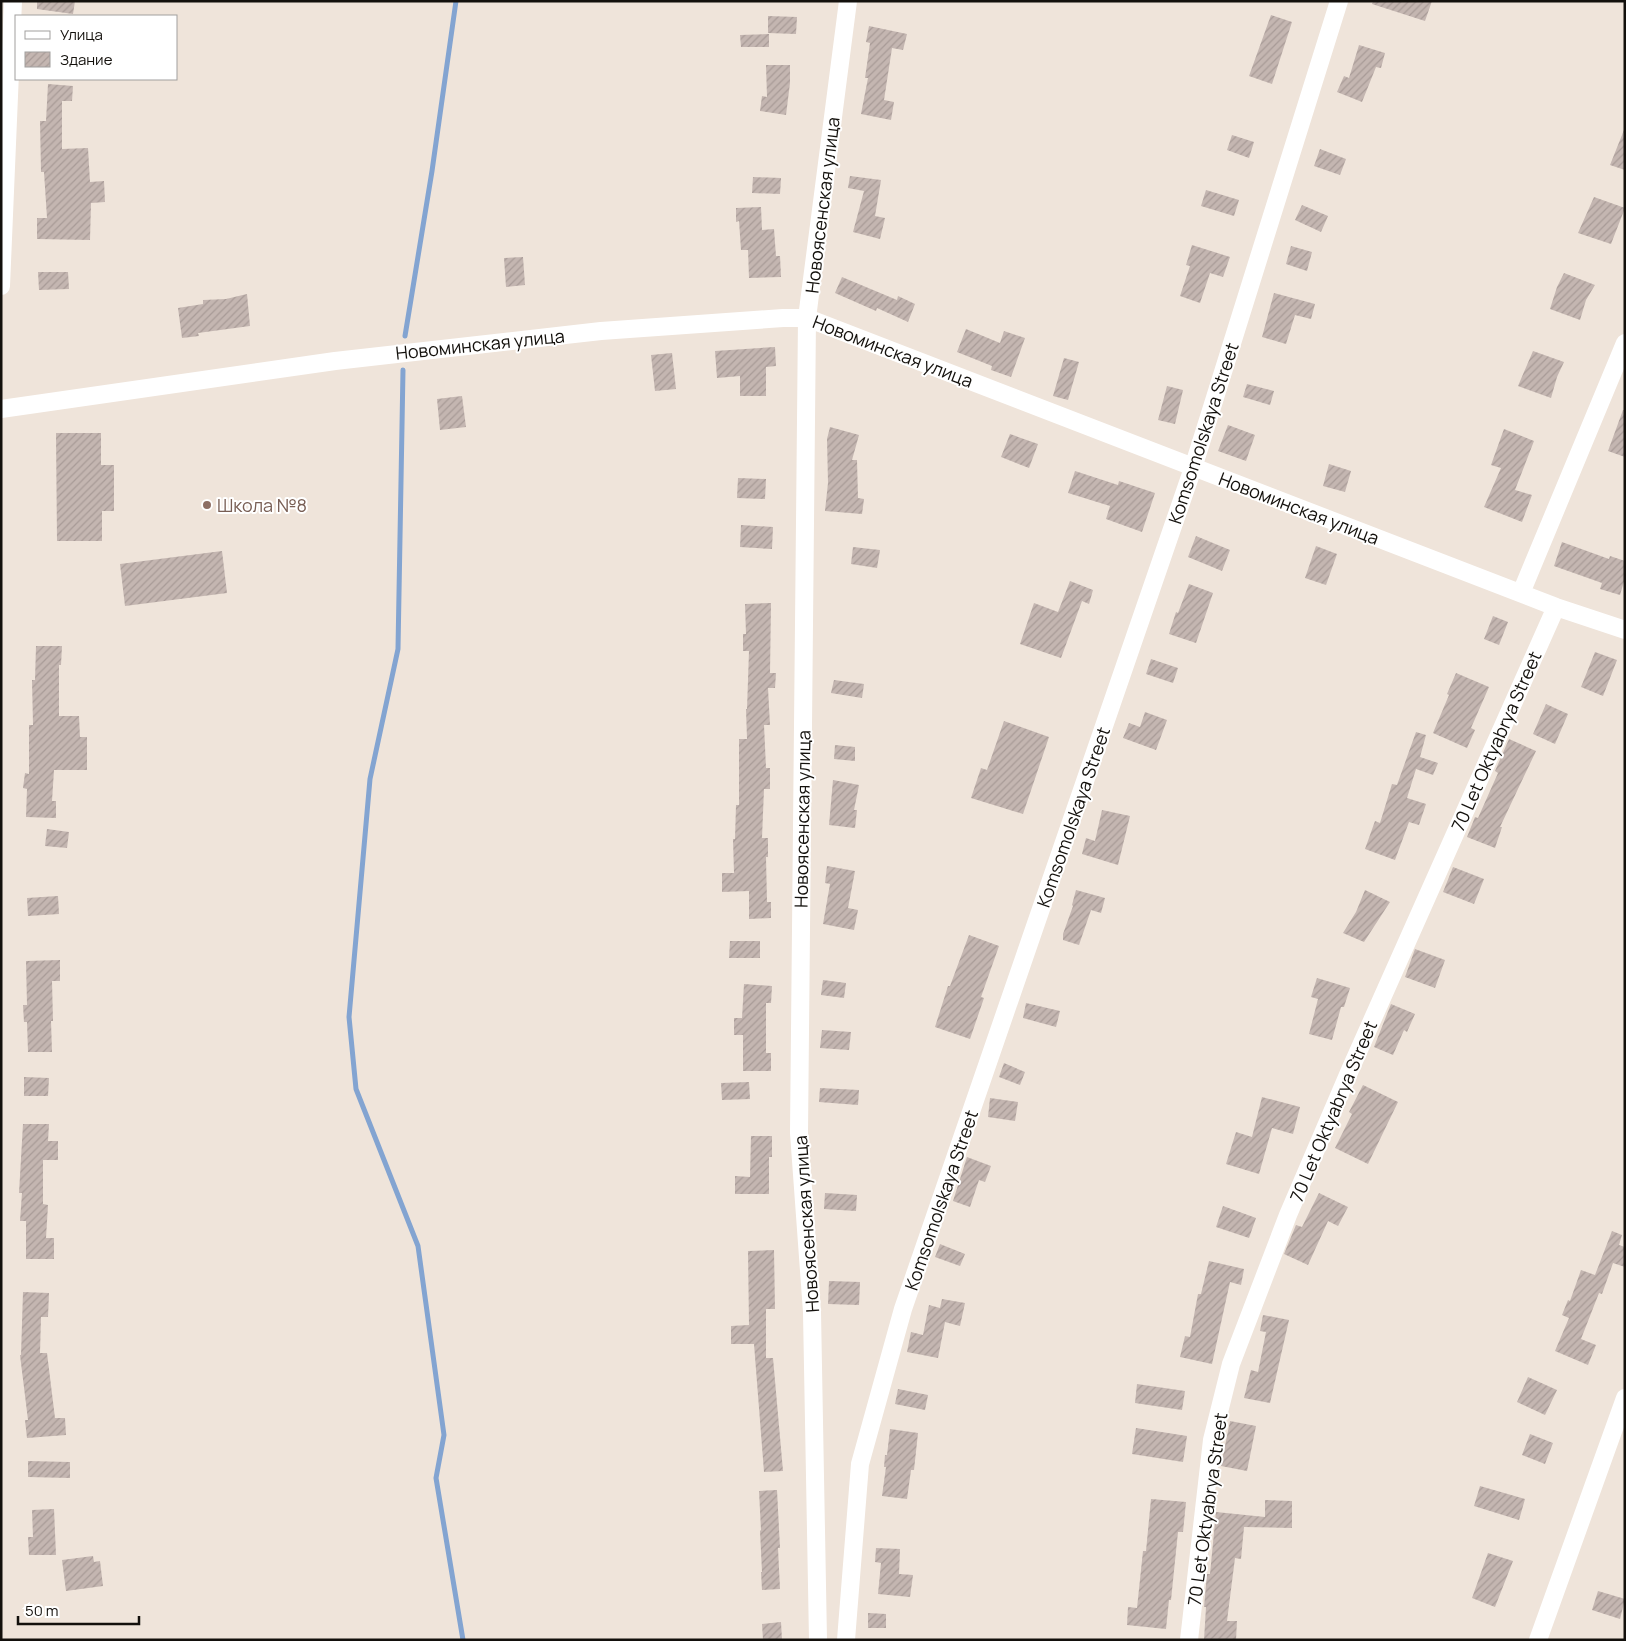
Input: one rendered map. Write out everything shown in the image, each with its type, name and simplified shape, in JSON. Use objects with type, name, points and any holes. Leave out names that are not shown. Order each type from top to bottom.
[{"type":"street","points":[[1,286],[13,1]]},
{"type":"street","name":"Новоясенская улица","points":[[818,1640],[812,1312],[799,1134],[807,318],[848,1]]},
{"type":"street","name":"Komsomolskaya Street","points":[[846,1640],[860,1464],[903,1309],[1193,468],[1340,1]]},
{"type":"street","name":"Новоминская улица","points":[[1,409],[355,358],[601,331],[783,318],[807,318],[1556,607],[1625,630]]},
{"type":"street","points":[[1521,593],[1625,343]]},
{"type":"street","name":"70 Let Oktyabrya Street","points":[[1190,1640],[1212,1440],[1231,1364],[1288,1215],[1346,1079],[1556,607]]},
{"type":"street","points":[[1538,1640],[1625,1398]]},
{"type":"building","points":[[37,1],[75,1],[73,14],[37,9]]},
{"type":"building","points":[[1373,1],[1432,1],[1425,21],[1372,4]]},
{"type":"building","points":[[1271,15],[1292,22],[1272,84],[1249,76]]},
{"type":"building","points":[[768,16],[797,17],[796,34],[768,33]]},
{"type":"building","points":[[869,26],[907,34],[903,50],[892,48],[884,100],[894,102],[891,120],[861,114],[868,78],[865,78],[870,43],[866,42]]},
{"type":"building","points":[[769,34],[769,47],[741,47],[740,35]]},
{"type":"building","points":[[1359,45],[1385,53],[1381,68],[1376,67],[1362,102],[1337,92],[1344,76],[1349,78]]},
{"type":"building","points":[[766,65],[790,65],[786,115],[760,111],[762,96],[767,97]]},
{"type":"building","points":[[48,84],[73,86],[72,101],[62,101],[62,149],[88,148],[90,182],[104,181],[105,202],[91,203],[90,240],[37,239],[37,218],[47,218],[44,172],[41,172],[40,121],[46,121]]},
{"type":"building","points":[[1625,130],[1625,170],[1610,165]]},
{"type":"building","points":[[1232,135],[1254,142],[1249,158],[1227,150]]},
{"type":"building","points":[[1320,149],[1346,159],[1340,175],[1314,166]]},
{"type":"building","points":[[850,176],[881,180],[875,216],[885,218],[880,239],[853,232],[864,191],[848,188]]},
{"type":"building","points":[[753,177],[781,178],[780,194],[752,193]]},
{"type":"building","points":[[1206,190],[1239,200],[1234,216],[1201,206]]},
{"type":"building","points":[[1594,197],[1625,208],[1611,244],[1578,233]]},
{"type":"building","points":[[1302,205],[1328,216],[1321,232],[1295,220]]},
{"type":"building","points":[[761,207],[762,230],[774,229],[776,256],[780,256],[781,277],[749,278],[748,250],[741,250],[739,221],[736,222],[736,208]]},
{"type":"building","points":[[1192,245],[1230,257],[1223,277],[1210,273],[1200,303],[1180,296],[1190,266],[1186,265]]},
{"type":"building","points":[[1291,246],[1312,252],[1307,271],[1286,264]]},
{"type":"building","points":[[523,257],[525,285],[506,287],[504,258]]},
{"type":"building","points":[[38,272],[68,272],[69,289],[39,290]]},
{"type":"building","points":[[1564,273],[1595,285],[1586,300],[1580,320],[1550,309]]},
{"type":"building","points":[[842,277],[897,300],[898,296],[915,304],[908,322],[877,308],[876,311],[835,293]]},
{"type":"building","points":[[1274,293],[1315,304],[1311,319],[1295,315],[1286,344],[1262,337]]},
{"type":"building","points":[[247,294],[250,326],[198,333],[199,336],[182,338],[178,308],[203,304],[203,300],[226,299]]},
{"type":"building","points":[[966,329],[1000,343],[1004,331],[1025,338],[1011,377],[991,370],[992,366],[957,352]]},
{"type":"building","points":[[775,347],[776,366],[766,367],[766,396],[740,396],[740,376],[717,378],[715,351]]},
{"type":"building","points":[[1533,351],[1564,362],[1551,398],[1518,386]]},
{"type":"building","points":[[672,353],[676,389],[655,391],[651,355]]},
{"type":"building","points":[[1064,358],[1079,362],[1068,400],[1053,396]]},
{"type":"building","points":[[1247,384],[1274,391],[1270,405],[1243,397]]},
{"type":"building","points":[[1167,386],[1183,390],[1175,424],[1158,420]]},
{"type":"building","points":[[462,396],[466,427],[440,430],[437,399]]},
{"type":"building","points":[[1623,410],[1625,410],[1625,457],[1608,451]]},
{"type":"building","points":[[1228,425],[1255,435],[1246,461],[1218,451]]},
{"type":"building","points":[[830,427],[859,435],[852,460],[857,460],[858,498],[864,499],[862,514],[825,511],[828,483],[827,439]]},
{"type":"building","points":[[1504,429],[1534,441],[1515,490],[1532,495],[1522,522],[1484,507],[1501,468],[1491,465]]},
{"type":"building","points":[[56,433],[101,433],[101,465],[114,465],[114,511],[102,511],[102,541],[57,541]]},
{"type":"building","points":[[1010,434],[1038,444],[1029,468],[1001,457]]},
{"type":"building","points":[[1329,464],[1351,471],[1345,492],[1323,486]]},
{"type":"building","points":[[1075,471],[1118,485],[1119,481],[1155,493],[1142,532],[1106,519],[1110,506],[1068,493]]},
{"type":"building","points":[[738,478],[766,479],[765,499],[737,498]]},
{"type":"building","points":[[741,525],[773,527],[772,549],[740,547]]},
{"type":"building","points":[[1196,536],[1230,550],[1222,571],[1188,557]]},
{"type":"building","points":[[1562,542],[1609,559],[1610,556],[1625,561],[1625,578],[1620,595],[1600,589],[1602,583],[1554,566]]},
{"type":"building","points":[[1316,546],[1337,554],[1326,585],[1305,578]]},
{"type":"building","points":[[853,547],[880,550],[877,568],[851,564]]},
{"type":"building","points":[[222,551],[227,593],[125,606],[120,564]]},
{"type":"building","points":[[1070,581],[1093,590],[1089,604],[1082,601],[1061,658],[1020,644],[1034,603],[1058,612]]},
{"type":"building","points":[[1189,584],[1213,593],[1196,643],[1169,634],[1176,612],[1178,613]]},
{"type":"building","points":[[771,603],[770,673],[776,673],[775,688],[768,688],[770,725],[764,725],[766,768],[770,768],[770,789],[764,789],[762,838],[768,838],[768,857],[766,857],[767,902],[771,902],[771,918],[749,919],[749,891],[722,892],[722,873],[734,873],[733,839],[735,839],[736,805],[739,805],[739,739],[747,739],[746,709],[749,651],[743,651],[743,634],[746,634],[745,604]]},
{"type":"building","points":[[1493,616],[1508,622],[1499,645],[1484,639]]},
{"type":"building","points":[[36,646],[62,646],[61,665],[59,665],[59,716],[79,716],[80,737],[87,737],[87,770],[54,770],[52,801],[56,801],[56,818],[26,817],[27,789],[23,788],[25,773],[29,774],[29,725],[33,725],[32,680],[35,680]]},
{"type":"building","points":[[1595,652],[1617,660],[1603,696],[1581,687]]},
{"type":"building","points":[[1151,659],[1178,668],[1173,683],[1146,674]]},
{"type":"building","points":[[1456,673],[1489,687],[1471,728],[1475,730],[1467,748],[1433,733]]},
{"type":"building","points":[[834,680],[864,684],[862,698],[831,693]]},
{"type":"building","points":[[1546,704],[1568,714],[1555,744],[1533,734]]},
{"type":"building","points":[[1145,712],[1167,720],[1156,750],[1123,738],[1129,723],[1140,727]]},
{"type":"building","points":[[1004,721],[1049,737],[1023,814],[971,798],[981,768],[987,770]]},
{"type":"building","points":[[1416,732],[1426,735],[1420,757],[1438,763],[1433,775],[1416,769],[1407,798],[1426,804],[1419,825],[1409,822],[1395,860],[1365,849],[1375,821],[1380,823],[1392,784],[1397,785]]},
{"type":"building","points":[[1509,739],[1536,751],[1500,827],[1502,827],[1495,848],[1467,837],[1475,817],[1478,818],[1498,773],[1495,771]]},
{"type":"building","points":[[835,745],[855,747],[855,761],[834,759]]},
{"type":"building","points":[[833,780],[859,785],[854,810],[857,810],[855,828],[829,825]]},
{"type":"building","points":[[1102,810],[1130,816],[1118,865],[1082,854],[1086,838],[1095,841]]},
{"type":"building","points":[[47,829],[69,832],[67,848],[45,846]]},
{"type":"building","points":[[827,866],[855,871],[848,908],[858,910],[854,930],[823,924],[830,884],[825,883]]},
{"type":"building","points":[[1453,867],[1484,879],[1474,904],[1443,892]]},
{"type":"building","points":[[1076,890],[1105,898],[1101,913],[1091,910],[1079,945],[1063,940],[1063,934],[1073,906]]},
{"type":"building","points":[[1365,890],[1390,902],[1364,942],[1343,933],[1356,912]]},
{"type":"building","points":[[58,896],[59,914],[28,916],[27,898]]},
{"type":"building","points":[[969,935],[999,946],[981,997],[984,998],[970,1039],[935,1027],[948,986],[950,986]]},
{"type":"building","points":[[730,941],[760,941],[760,958],[729,958]]},
{"type":"building","points":[[1415,949],[1445,960],[1435,988],[1405,977]]},
{"type":"building","points":[[60,960],[60,981],[52,981],[52,1052],[28,1052],[27,1022],[24,1022],[23,1005],[27,1005],[26,961]]},
{"type":"building","points":[[1317,978],[1350,988],[1344,1007],[1341,1007],[1332,1040],[1309,1034],[1318,999],[1311,997]]},
{"type":"building","points":[[823,980],[846,983],[844,998],[821,995]]},
{"type":"building","points":[[744,984],[772,986],[771,1003],[766,1003],[766,1053],[771,1053],[771,1071],[743,1071],[743,1035],[734,1035],[734,1018],[742,1018]]},
{"type":"building","points":[[1026,1003],[1060,1011],[1056,1027],[1023,1018]]},
{"type":"building","points":[[1391,1004],[1415,1014],[1407,1032],[1404,1030],[1393,1055],[1374,1047]]},
{"type":"building","points":[[822,1030],[851,1032],[849,1050],[820,1048]]},
{"type":"building","points":[[1004,1063],[1025,1072],[1020,1085],[999,1077]]},
{"type":"building","points":[[24,1077],[49,1078],[48,1096],[24,1096]]},
{"type":"building","points":[[749,1082],[750,1099],[722,1100],[721,1083]]},
{"type":"building","points":[[1363,1085],[1398,1102],[1368,1164],[1335,1148],[1352,1114],[1349,1112]]},
{"type":"building","points":[[820,1088],[859,1090],[858,1105],[819,1102]]},
{"type":"building","points":[[1262,1097],[1300,1107],[1293,1134],[1272,1128],[1259,1174],[1226,1164],[1236,1132],[1252,1137]]},
{"type":"building","points":[[990,1098],[1018,1102],[1015,1121],[988,1117]]},
{"type":"building","points":[[23,1124],[49,1124],[48,1141],[58,1141],[58,1160],[43,1160],[43,1204],[48,1205],[46,1238],[54,1238],[54,1259],[26,1259],[26,1221],[20,1221],[22,1193],[19,1193]]},
{"type":"building","points":[[751,1136],[772,1136],[772,1157],[769,1157],[769,1194],[735,1194],[735,1176],[750,1177]]},
{"type":"building","points":[[967,1157],[991,1166],[985,1182],[979,1180],[970,1207],[953,1201]]},
{"type":"building","points":[[825,1193],[857,1195],[856,1211],[824,1209]]},
{"type":"building","points":[[1319,1193],[1348,1207],[1338,1226],[1328,1221],[1308,1265],[1284,1254],[1296,1225],[1302,1227]]},
{"type":"building","points":[[1223,1206],[1256,1218],[1249,1238],[1216,1227]]},
{"type":"building","points":[[1612,1231],[1622,1235],[1619,1245],[1625,1247],[1625,1267],[1613,1263],[1602,1294],[1599,1293],[1581,1339],[1596,1345],[1588,1365],[1555,1351],[1569,1318],[1562,1315],[1568,1300],[1570,1301],[1581,1270],[1595,1275]]},
{"type":"building","points":[[940,1244],[965,1254],[960,1266],[935,1257]]},
{"type":"building","points":[[774,1250],[775,1309],[766,1309],[766,1358],[773,1358],[783,1471],[764,1472],[754,1344],[731,1344],[731,1326],[749,1325],[748,1251]]},
{"type":"building","points":[[1209,1261],[1244,1269],[1241,1285],[1230,1282],[1212,1364],[1180,1357],[1185,1336],[1190,1337],[1198,1294],[1201,1294]]},
{"type":"building","points":[[829,1281],[860,1282],[859,1305],[828,1304]]},
{"type":"building","points":[[23,1292],[49,1293],[48,1317],[41,1317],[40,1353],[47,1353],[55,1418],[65,1418],[66,1435],[27,1438],[25,1420],[28,1420],[20,1355]]},
{"type":"building","points":[[942,1299],[965,1303],[960,1326],[945,1322],[938,1358],[907,1352],[911,1332],[923,1335],[929,1305],[940,1308]]},
{"type":"building","points":[[1263,1315],[1289,1320],[1270,1403],[1244,1398],[1251,1370],[1258,1372],[1266,1332],[1260,1331]]},
{"type":"building","points":[[1528,1377],[1557,1390],[1545,1415],[1517,1402]]},
{"type":"building","points":[[1137,1384],[1185,1391],[1182,1410],[1135,1403]]},
{"type":"building","points":[[898,1389],[928,1395],[925,1410],[895,1404]]},
{"type":"building","points":[[1230,1421],[1256,1426],[1247,1471],[1221,1466]]},
{"type":"building","points":[[1136,1428],[1187,1436],[1183,1462],[1132,1454]]},
{"type":"building","points":[[890,1429],[918,1433],[914,1470],[911,1470],[907,1499],[882,1496],[886,1467],[884,1467],[885,1455],[887,1455]]},
{"type":"building","points":[[1530,1434],[1553,1443],[1545,1464],[1522,1455]]},
{"type":"building","points":[[28,1461],[70,1462],[70,1478],[28,1477]]},
{"type":"building","points":[[1480,1486],[1525,1499],[1519,1520],[1474,1506]]},
{"type":"building","points":[[777,1490],[780,1589],[762,1590],[759,1491]]},
{"type":"building","points":[[1151,1499],[1186,1502],[1183,1532],[1178,1532],[1166,1629],[1127,1625],[1128,1607],[1137,1608],[1143,1551],[1146,1551]]},
{"type":"building","points":[[1265,1500],[1292,1501],[1292,1528],[1244,1527],[1241,1559],[1235,1558],[1227,1621],[1237,1621],[1236,1640],[1204,1640],[1207,1574],[1210,1574],[1216,1512],[1265,1517]]},
{"type":"building","points":[[54,1509],[56,1555],[29,1555],[28,1537],[33,1537],[32,1510]]},
{"type":"building","points":[[876,1548],[900,1549],[899,1574],[913,1575],[910,1597],[878,1594],[881,1563],[875,1562]]},
{"type":"building","points":[[1488,1553],[1513,1561],[1495,1607],[1472,1598]]},
{"type":"building","points":[[93,1556],[94,1562],[100,1561],[103,1586],[66,1591],[62,1560]]},
{"type":"building","points":[[1598,1591],[1625,1599],[1620,1619],[1592,1610]]},
{"type":"building","points":[[868,1613],[886,1614],[886,1628],[868,1628]]},
{"type":"building","points":[[781,1622],[782,1640],[763,1640],[762,1624]]},
{"type":"waterway","points":[[405,336],[432,171],[456,1]]},
{"type":"waterway","points":[[403,370],[398,649],[370,779],[349,1017],[356,1089],[418,1246],[444,1435],[436,1478],[463,1640]]},
{"type":"place","name":"Школа №8","points":[[207,505]]}]
